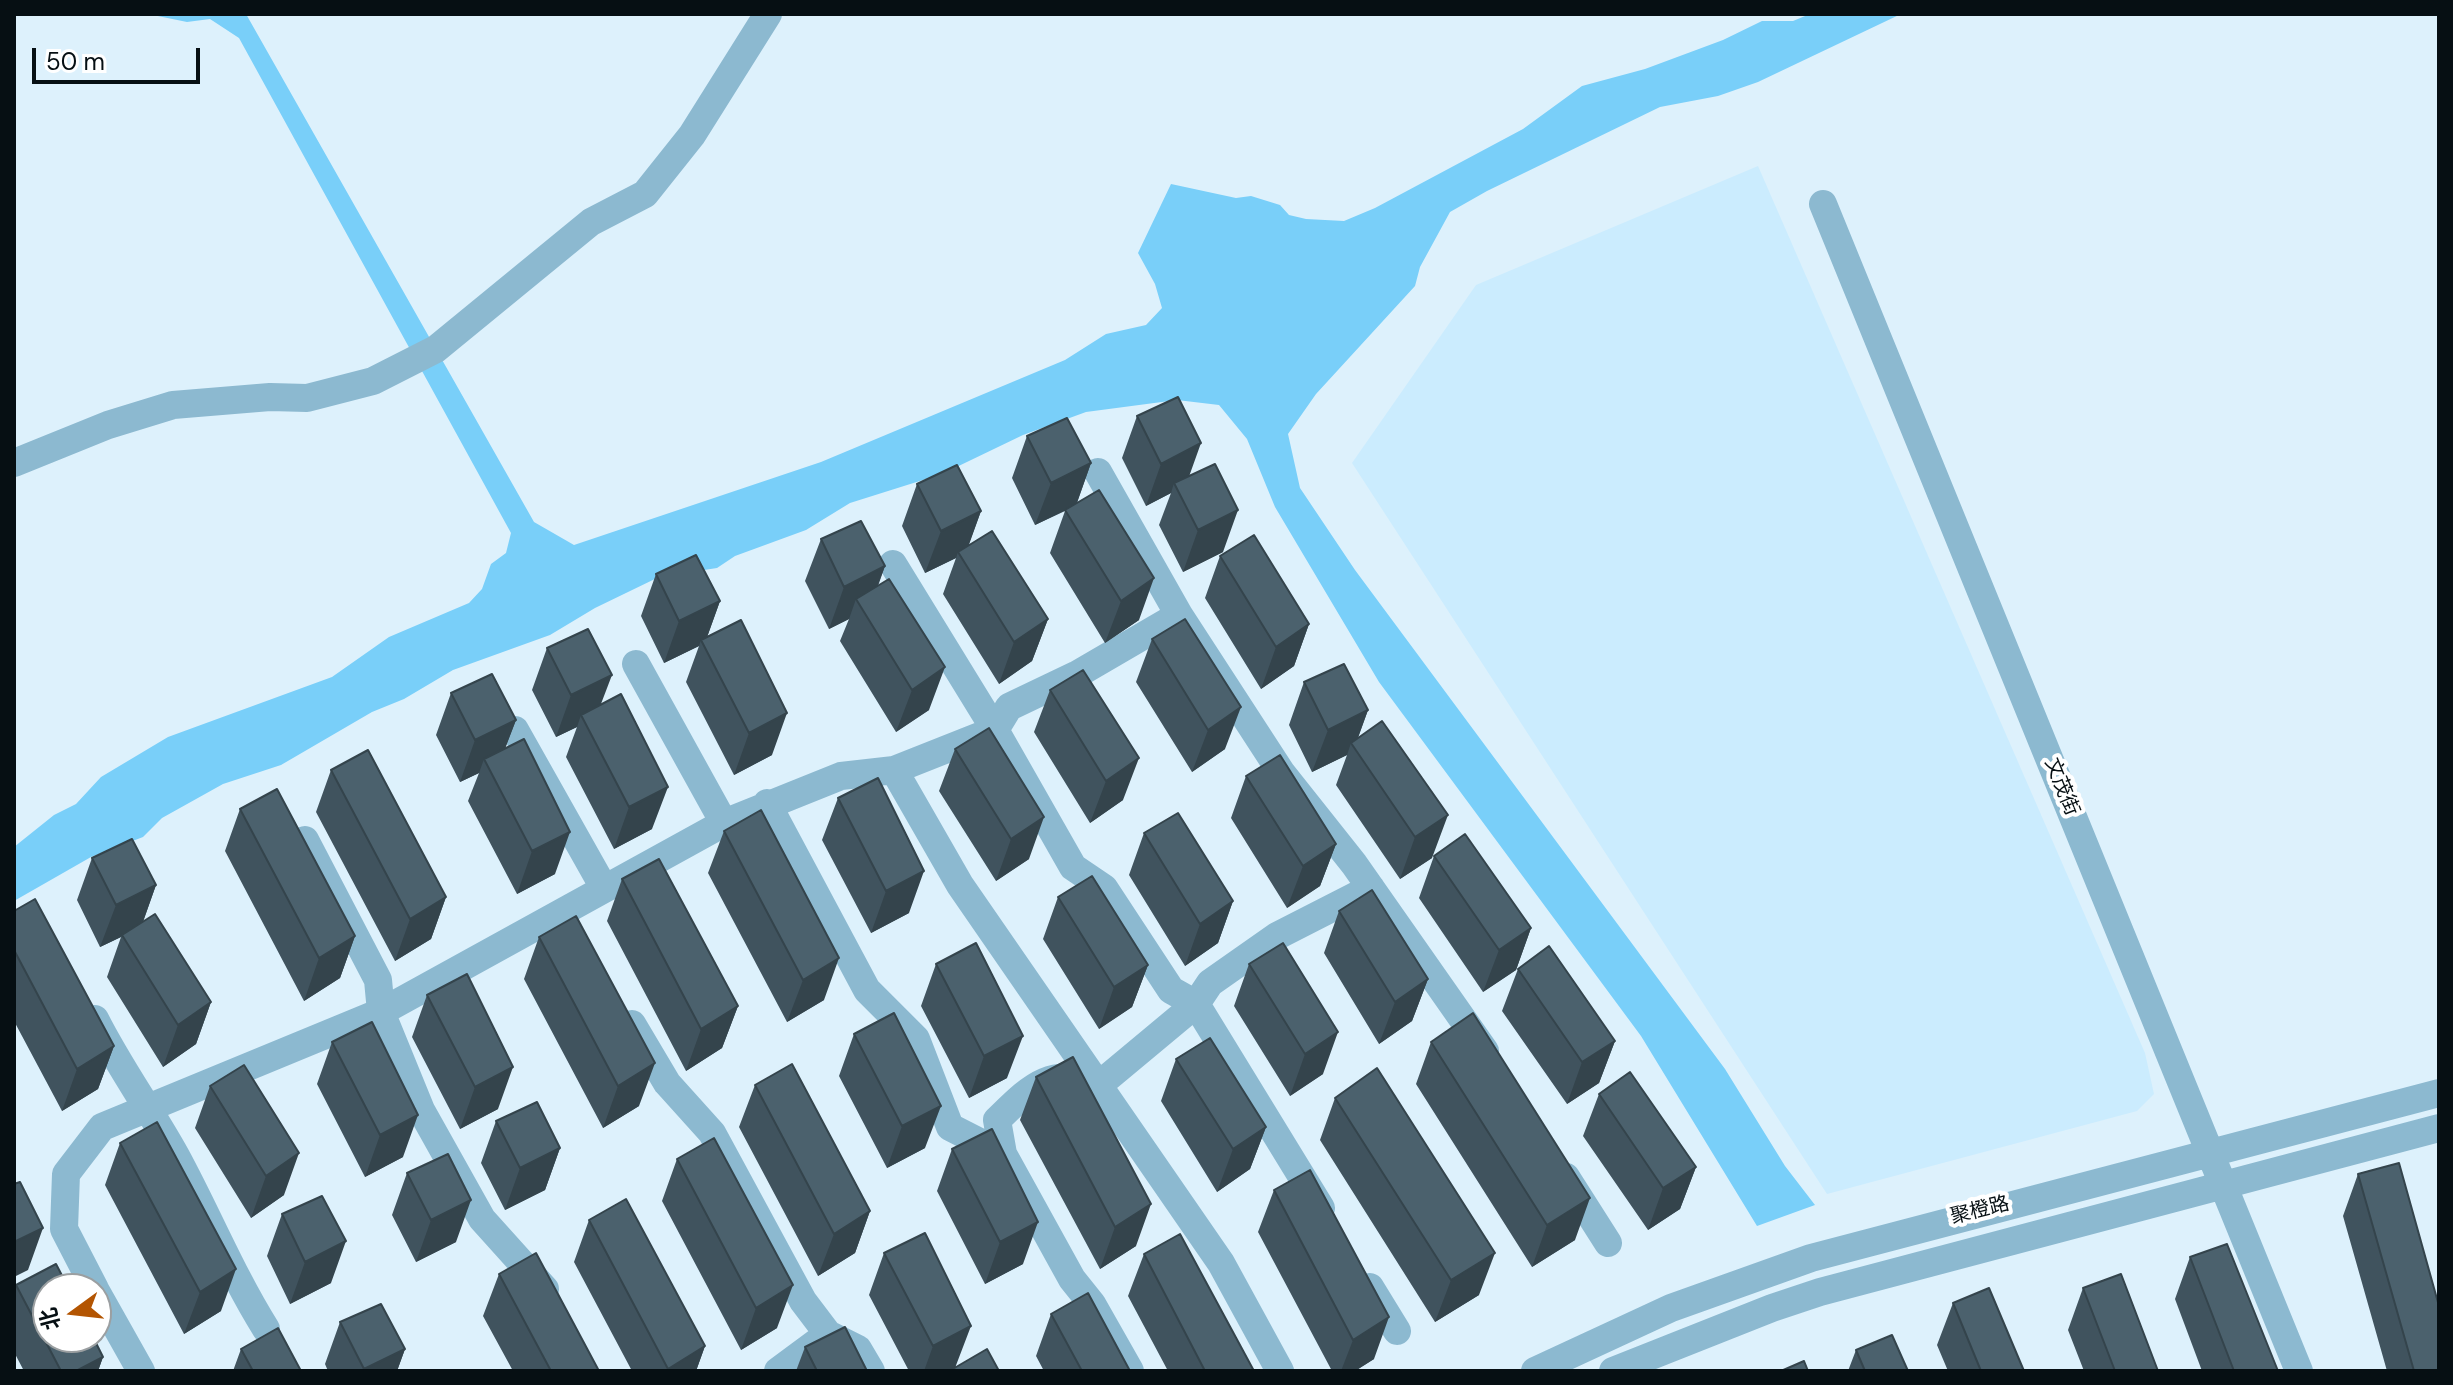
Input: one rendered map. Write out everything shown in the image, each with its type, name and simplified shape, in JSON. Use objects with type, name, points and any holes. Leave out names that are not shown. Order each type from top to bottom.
[{"type":"street","points":[[14,463],[108,425],[173,405],[270,397],[307,398],[373,381],[436,349],[591,222],[645,194],[692,135],[768,14]]},
{"type":"street","name":"文茂街","points":[[1823,204],[2299,1371]]},
{"type":"street","points":[[1098,472],[1179,615],[1281,772],[1371,888],[1502,1077]]},
{"type":"street","points":[[893,564],[995,730],[1073,867],[1104,888],[1171,990],[1196,1004],[1338,1236]]},
{"type":"street","points":[[86,1273],[64,1229],[66,1174],[102,1127],[381,1012],[565,909],[767,803],[841,776],[894,770],[995,730],[1009,707],[1076,675],[1179,615]]},
{"type":"street","points":[[636,664],[724,823]]},
{"type":"street","points":[[515,730],[604,888]]},
{"type":"street","points":[[894,770],[960,885],[1221,1263],[1280,1371]]},
{"type":"street","points":[[767,803],[867,990],[916,1039],[950,1127],[1003,1154]]},
{"type":"street","points":[[305,840],[378,980],[381,1012],[421,1110],[482,1219],[542,1283],[556,1308]]},
{"type":"street","points":[[1100,1084],[1196,1004],[1210,983],[1277,936],[1371,888]]},
{"type":"street","points":[[565,909],[580,936]]},
{"type":"street","points":[[80,989],[118,1065],[150,1108],[211,1219],[233,1276],[266,1329]]},
{"type":"street","points":[[620,1003],[667,1083],[712,1133],[803,1301],[828,1334],[858,1349],[871,1371]]},
{"type":"street","points":[[1100,1084],[1072,1074],[1031,1087],[997,1120],[1003,1154],[1072,1279],[1092,1304],[1130,1371]]},
{"type":"street","name":"聚橙路","points":[[1535,1371],[1671,1308],[1811,1258],[2439,1093]]},
{"type":"street","name":"聚橙路","points":[[1613,1371],[1820,1292],[2439,1128]]},
{"type":"street","points":[[1551,1154],[1608,1243]]},
{"type":"street","points":[[1355,1263],[1397,1331]]},
{"type":"street","points":[[112,1320],[141,1371]]},
{"type":"street","points":[[778,1371],[828,1334]]},
{"type":"shaded area","points":[[1758,166],[2145,1053],[2154,1094],[2137,1111],[1827,1194],[1352,463],[1476,285]]},
{"type":"water","points":[[148,14],[246,14],[534,522],[574,545],[821,462],[1065,360],[1106,334],[1146,325],[1162,308],[1155,284],[1138,253],[1171,184],[1236,198],[1251,196],[1280,205],[1289,215],[1306,219],[1344,221],[1375,208],[1523,129],[1582,86],[1645,69],[1723,40],[1762,21],[1793,21],[1810,14],[1901,14],[1758,82],[1718,96],[1660,107],[1450,212],[1420,267],[1415,286],[1316,394],[1288,434],[1300,488],[1355,570],[1725,1069],[1785,1166],[1815,1205],[1757,1226],[1641,1036],[1379,682],[1275,507],[1247,439],[1219,405],[1177,400],[1086,412],[1023,435],[942,474],[850,503],[806,530],[735,556],[717,568],[659,577],[595,608],[550,635],[453,670],[281,765],[223,784],[162,818],[143,837],[91,857],[14,901],[14,847],[54,815],[76,804],[101,777],[168,737],[332,677],[389,637],[469,603],[482,589],[491,564],[506,553],[511,533],[239,38],[210,19],[187,22]]},
{"type":"building","points":[[1178,397],[1201,443],[1161,464],[1137,416]]},
{"type":"building","points":[[1067,418],[1091,463],[1051,483],[1027,436]]},
{"type":"building","points":[[1215,464],[1238,510],[1198,530],[1174,483]]},
{"type":"building","points":[[957,465],[981,511],[941,531],[917,484]]},
{"type":"building","points":[[1099,490],[1154,578],[1121,601],[1065,510]]},
{"type":"building","points":[[861,521],[885,566],[844,587],[821,539]]},
{"type":"building","points":[[992,531],[1048,619],[1014,642],[958,552]]},
{"type":"building","points":[[1254,535],[1309,624],[1276,647],[1220,556]]},
{"type":"building","points":[[696,555],[720,601],[679,621],[656,574]]},
{"type":"building","points":[[889,579],[945,667],[912,690],[856,599]]},
{"type":"building","points":[[1185,619],[1241,707],[1208,730],[1152,639]]},
{"type":"building","points":[[741,620],[787,713],[749,733],[701,640]]},
{"type":"building","points":[[588,629],[612,675],[571,695],[547,648]]},
{"type":"building","points":[[1344,664],[1368,710],[1328,730],[1304,682]]},
{"type":"building","points":[[1083,670],[1139,758],[1106,781],[1050,690]]},
{"type":"building","points":[[492,674],[516,720],[475,740],[451,693]]},
{"type":"building","points":[[621,694],[668,787],[629,807],[581,715]]},
{"type":"building","points":[[1382,721],[1448,815],[1415,837],[1351,743]]},
{"type":"building","points":[[989,728],[1044,817],[1011,839],[955,749]]},
{"type":"building","points":[[524,739],[570,832],[532,851],[484,759]]},
{"type":"building","points":[[368,750],[446,897],[410,919],[331,770]]},
{"type":"building","points":[[1280,755],[1336,844],[1303,866],[1246,776]]},
{"type":"building","points":[[878,778],[924,871],[886,891],[838,798]]},
{"type":"building","points":[[277,789],[355,936],[319,958],[240,809]]},
{"type":"building","points":[[761,810],[839,958],[803,980],[724,831]]},
{"type":"building","points":[[1178,813],[1233,901],[1200,924],[1144,833]]},
{"type":"building","points":[[1465,834],[1531,928],[1499,950],[1434,856]]},
{"type":"building","points":[[132,839],[156,885],[116,905],[92,858]]},
{"type":"building","points":[[659,859],[738,1006],[701,1029],[622,879]]},
{"type":"building","points":[[1092,876],[1148,965],[1114,987],[1058,897]]},
{"type":"building","points":[[1372,890],[1428,979],[1395,1002],[1339,911]]},
{"type":"building","points":[[35,899],[114,1046],[77,1069],[14,950],[14,911]]},
{"type":"building","points":[[155,914],[211,1002],[178,1025],[122,935]]},
{"type":"building","points":[[576,916],[655,1063],[618,1086],[539,937]]},
{"type":"building","points":[[976,943],[1023,1036],[984,1056],[936,964]]},
{"type":"building","points":[[1283,943],[1338,1032],[1305,1054],[1249,964]]},
{"type":"building","points":[[1549,946],[1615,1041],[1582,1062],[1518,969]]},
{"type":"building","points":[[467,974],[513,1067],[475,1087],[427,995]]},
{"type":"building","points":[[894,1013],[941,1106],[902,1126],[854,1034]]},
{"type":"building","points":[[1473,1013],[1590,1198],[1547,1225],[1431,1042]]},
{"type":"building","points":[[372,1022],[418,1115],[380,1135],[332,1042]]},
{"type":"building","points":[[1210,1038],[1266,1127],[1233,1149],[1176,1059]]},
{"type":"building","points":[[1073,1057],[1151,1204],[1115,1227],[1036,1077]]},
{"type":"building","points":[[792,1064],[870,1211],[834,1234],[755,1085]]},
{"type":"building","points":[[244,1065],[299,1153],[266,1176],[210,1086]]},
{"type":"building","points":[[1377,1068],[1495,1253],[1451,1280],[1335,1098]]},
{"type":"building","points":[[1630,1072],[1696,1167],[1663,1188],[1599,1094]]},
{"type":"building","points":[[537,1102],[560,1148],[520,1168],[496,1121]]},
{"type":"building","points":[[157,1122],[236,1269],[200,1292],[120,1143]]},
{"type":"building","points":[[992,1129],[1038,1222],[1000,1242],[952,1149]]},
{"type":"building","points":[[714,1138],[793,1285],[756,1308],[677,1159]]},
{"type":"building","points":[[448,1154],[471,1200],[431,1220],[407,1173]]},
{"type":"building","points":[[2399,1163],[2439,1306],[2439,1371],[2414,1371],[2358,1174]]},
{"type":"building","points":[[1310,1170],[1389,1317],[1353,1340],[1274,1190]]},
{"type":"building","points":[[20,1182],[43,1228],[14,1242],[14,1184]]},
{"type":"building","points":[[322,1196],[346,1241],[305,1262],[282,1214]]},
{"type":"building","points":[[626,1199],[705,1346],[668,1369],[589,1220]]},
{"type":"building","points":[[925,1233],[971,1326],[933,1346],[884,1253]]},
{"type":"building","points":[[1180,1234],[1254,1371],[1205,1371],[1144,1254]]},
{"type":"building","points":[[2227,1244],[2278,1371],[2234,1371],[2190,1257]]},
{"type":"building","points":[[536,1253],[599,1371],[551,1371],[499,1274]]},
{"type":"building","points":[[56,1264],[61,1273],[39,1273]]},
{"type":"building","points":[[2121,1274],[2158,1371],[2115,1371],[2083,1288]]},
{"type":"building","points":[[32,1277],[32,1316],[16,1285]]},
{"type":"building","points":[[1989,1288],[2024,1371],[1981,1371],[1953,1303]]},
{"type":"building","points":[[1088,1293],[1130,1371],[1082,1371],[1051,1314]]},
{"type":"building","points":[[381,1304],[405,1349],[364,1369],[340,1322]]},
{"type":"building","points":[[845,1327],[867,1371],[817,1371],[805,1347]]},
{"type":"building","points":[[278,1328],[301,1371],[253,1371],[241,1349]]},
{"type":"building","points":[[1892,1335],[1908,1371],[1865,1371],[1856,1350]]},
{"type":"building","points":[[987,1349],[999,1371],[951,1371],[951,1370]]},
{"type":"building","points":[[52,1353],[101,1353],[103,1357],[76,1371],[61,1371]]},
{"type":"building","points":[[1804,1361],[1808,1371],[1781,1371]]}]
